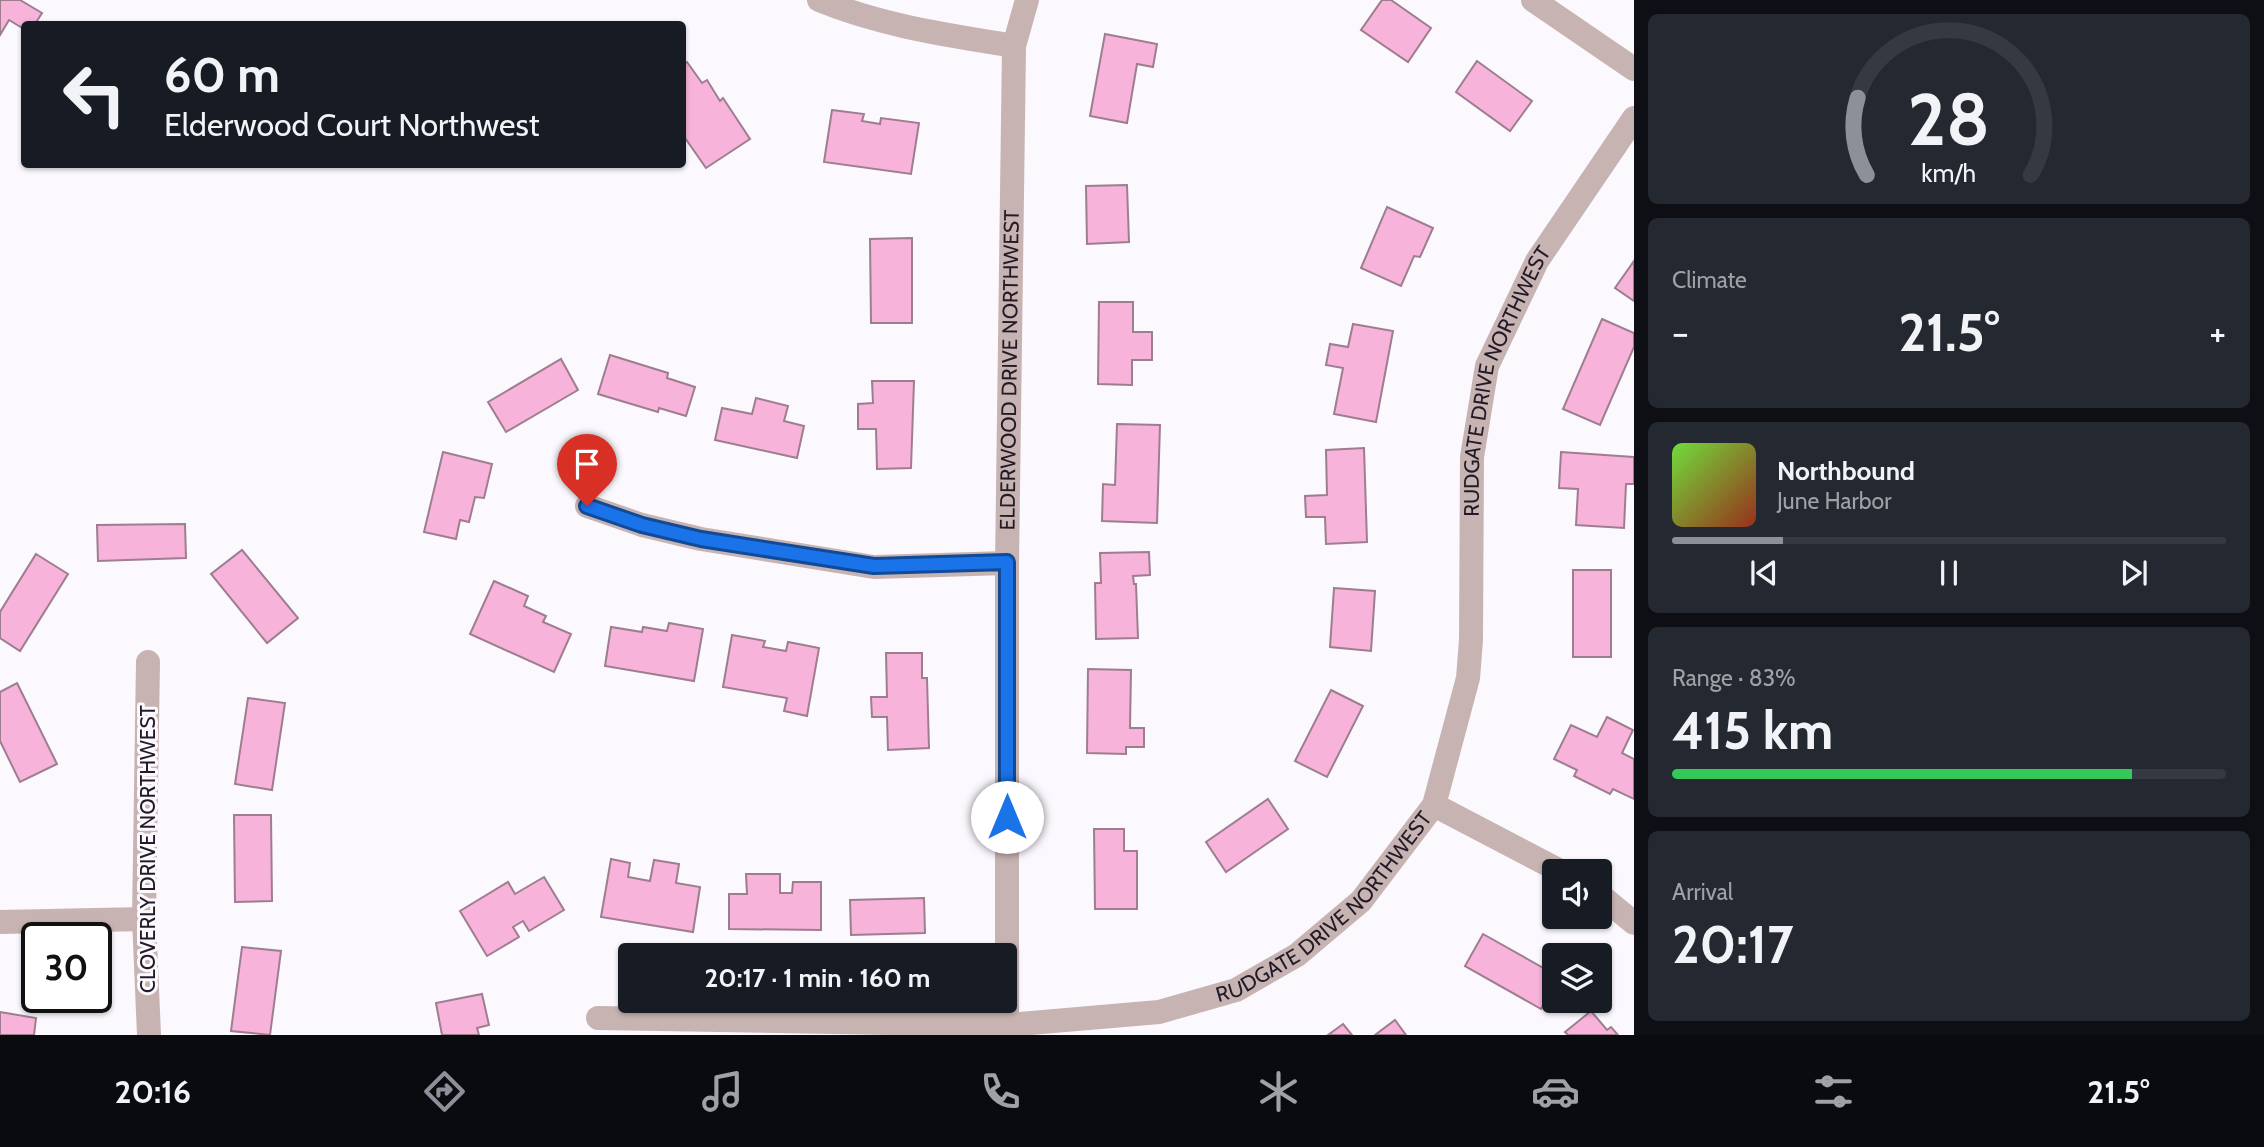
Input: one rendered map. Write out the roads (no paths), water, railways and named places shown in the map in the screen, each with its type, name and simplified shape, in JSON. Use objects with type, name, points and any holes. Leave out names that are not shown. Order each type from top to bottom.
[{"type":"street","points":[[819,0],[863,17],[896,25],[1014,46]]},
{"type":"street","name":"ELDERWOOD DRIVE NORTHWEST","points":[[1007,1030],[1007,562],[1014,46],[1027,0]]},
{"type":"street","points":[[1533,0],[1634,69]]},
{"type":"street","name":"RUDGATE DRIVE NORTHWEST","points":[[598,1018],[1007,1030],[1159,1012],[1236,990],[1297,955],[1360,901],[1434,805],[1468,678],[1472,609],[1472,457],[1487,366],[1537,261],[1634,118]]},
{"type":"street","points":[[587,506],[642,525],[701,539],[874,566],[1007,562]]},
{"type":"street","name":"CLOVERLY DRIVE NORTHWEST","points":[[148,663],[144,919],[149,1035]]},
{"type":"street","points":[[1434,805],[1542,862]]},
{"type":"street","points":[[1612,905],[1634,923]]},
{"type":"street","points":[[0,922],[144,919]]}]
